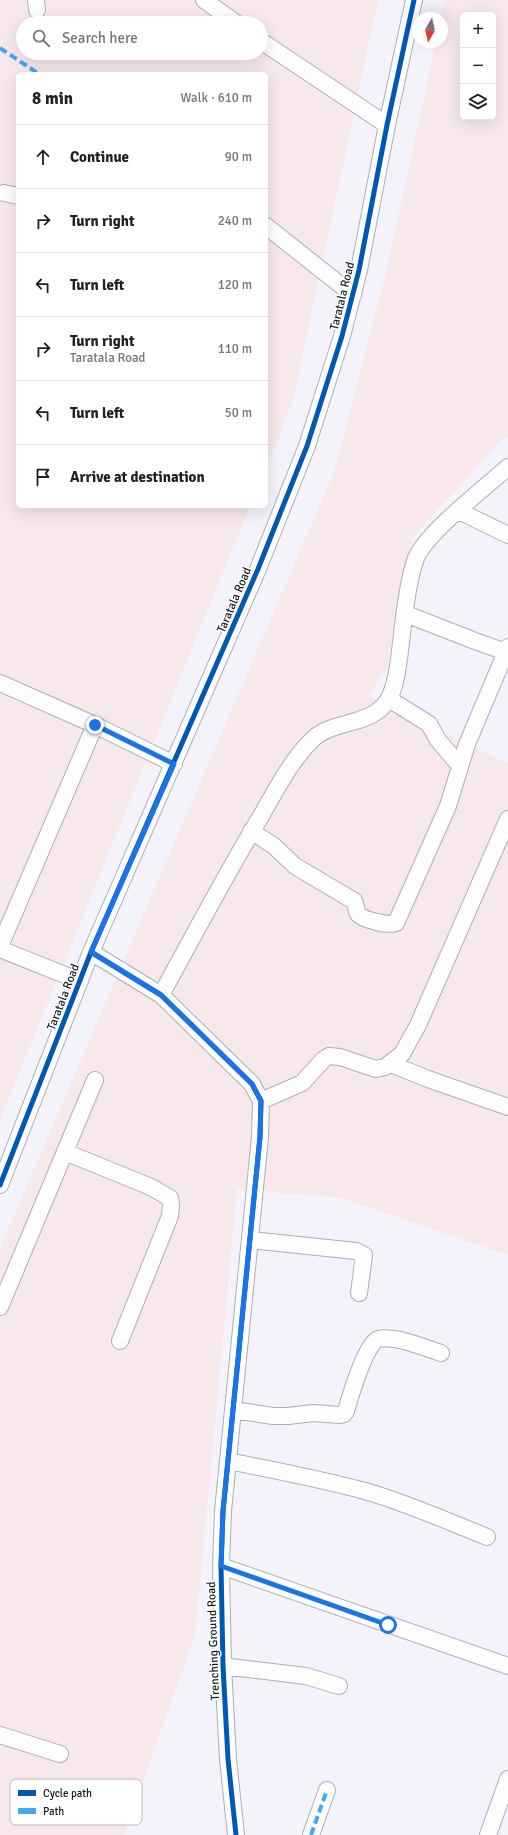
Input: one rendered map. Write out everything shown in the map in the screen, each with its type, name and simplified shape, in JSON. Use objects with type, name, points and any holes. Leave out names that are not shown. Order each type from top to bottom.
[{"type":"street","points":[[204,0],[226,16]]},
{"type":"street","name":"Taratala Road","points":[[0,1185],[91,952],[258,569],[307,446],[342,336],[360,270],[386,125],[414,0]]},
{"type":"street","points":[[268,46],[386,125]]},
{"type":"street","points":[[268,228],[353,295]]},
{"type":"street","points":[[161,995],[251,831],[285,774],[314,738],[330,729],[357,722],[380,711],[389,699],[397,673],[411,575],[417,556],[430,537],[508,467]]},
{"type":"street","points":[[459,511],[508,535]]},
{"type":"street","points":[[251,831],[274,846],[295,866],[354,901],[358,914],[362,917],[382,924],[392,925],[398,919],[448,806],[467,744],[507,649],[475,641],[406,614]]},
{"type":"street","points":[[0,683],[95,725],[174,764]]},
{"type":"street","points":[[389,699],[429,724],[438,740],[460,766]]},
{"type":"street","points":[[80,981],[0,948],[95,725]]},
{"type":"street","points":[[91,952],[161,995],[252,1084],[261,1101],[302,1083],[324,1059],[329,1056],[340,1057],[376,1069],[385,1067],[391,1064],[402,1054],[418,1025],[508,820]]},
{"type":"street","points":[[391,1064],[428,1079],[508,1107]]},
{"type":"street","points":[[0,1307],[95,1080]]},
{"type":"street","name":"Trenching Ground Road","points":[[236,1835],[228,1759],[223,1666],[221,1566],[223,1511],[250,1240],[261,1101]]},
{"type":"street","points":[[64,1152],[150,1187],[170,1198],[172,1205],[170,1216],[120,1341]]},
{"type":"street","points":[[250,1240],[356,1251],[364,1255],[359,1293]]},
{"type":"street","points":[[234,1410],[273,1416],[313,1413],[340,1416],[346,1411],[355,1383],[375,1341],[380,1339],[400,1340],[441,1353]]},
{"type":"street","points":[[228,1461],[304,1476],[366,1491],[413,1507],[487,1537]]},
{"type":"street","points":[[221,1566],[508,1666]]},
{"type":"street","points":[[223,1666],[306,1676],[339,1686]]},
{"type":"street","points":[[0,1735],[60,1754]]},
{"type":"street","points":[[488,1835],[508,1779]]},
{"type":"street","points":[[311,1835],[327,1790]]},
{"type":"shaded area","points":[[0,0],[378,0],[293,401],[268,463],[268,72],[16,72],[16,508],[249,508],[0,1120]]},
{"type":"shaded area","points":[[445,0],[508,0],[508,438],[502,439],[413,537],[404,567],[387,667],[368,696],[508,763],[508,1255],[341,1198],[237,1189],[195,1635],[142,1784],[142,1779],[10,1779],[10,1825],[128,1825],[124,1835],[0,1835],[0,1248],[334,472],[386,273],[435,48],[448,48],[448,12],[442,12]]},
{"type":"marked path","points":[[0,48],[16,59]]},
{"type":"marked path","points":[[18,60],[36,72]]},
{"type":"marked path","points":[[311,1835],[327,1790]]},
{"type":"cycle path","points":[[0,1185],[91,952],[258,569],[307,446],[342,336],[359,270],[387,125],[414,0]]},
{"type":"cycle path","points":[[91,952],[161,995],[252,1084],[261,1101],[260,1137],[223,1511],[221,1566],[223,1666],[228,1759],[236,1835]]},
{"type":"route","points":[[95,725],[174,764],[91,952],[161,995],[252,1084],[261,1101],[260,1137],[242,1303],[235,1398],[223,1511],[221,1566],[388,1625]]}]
